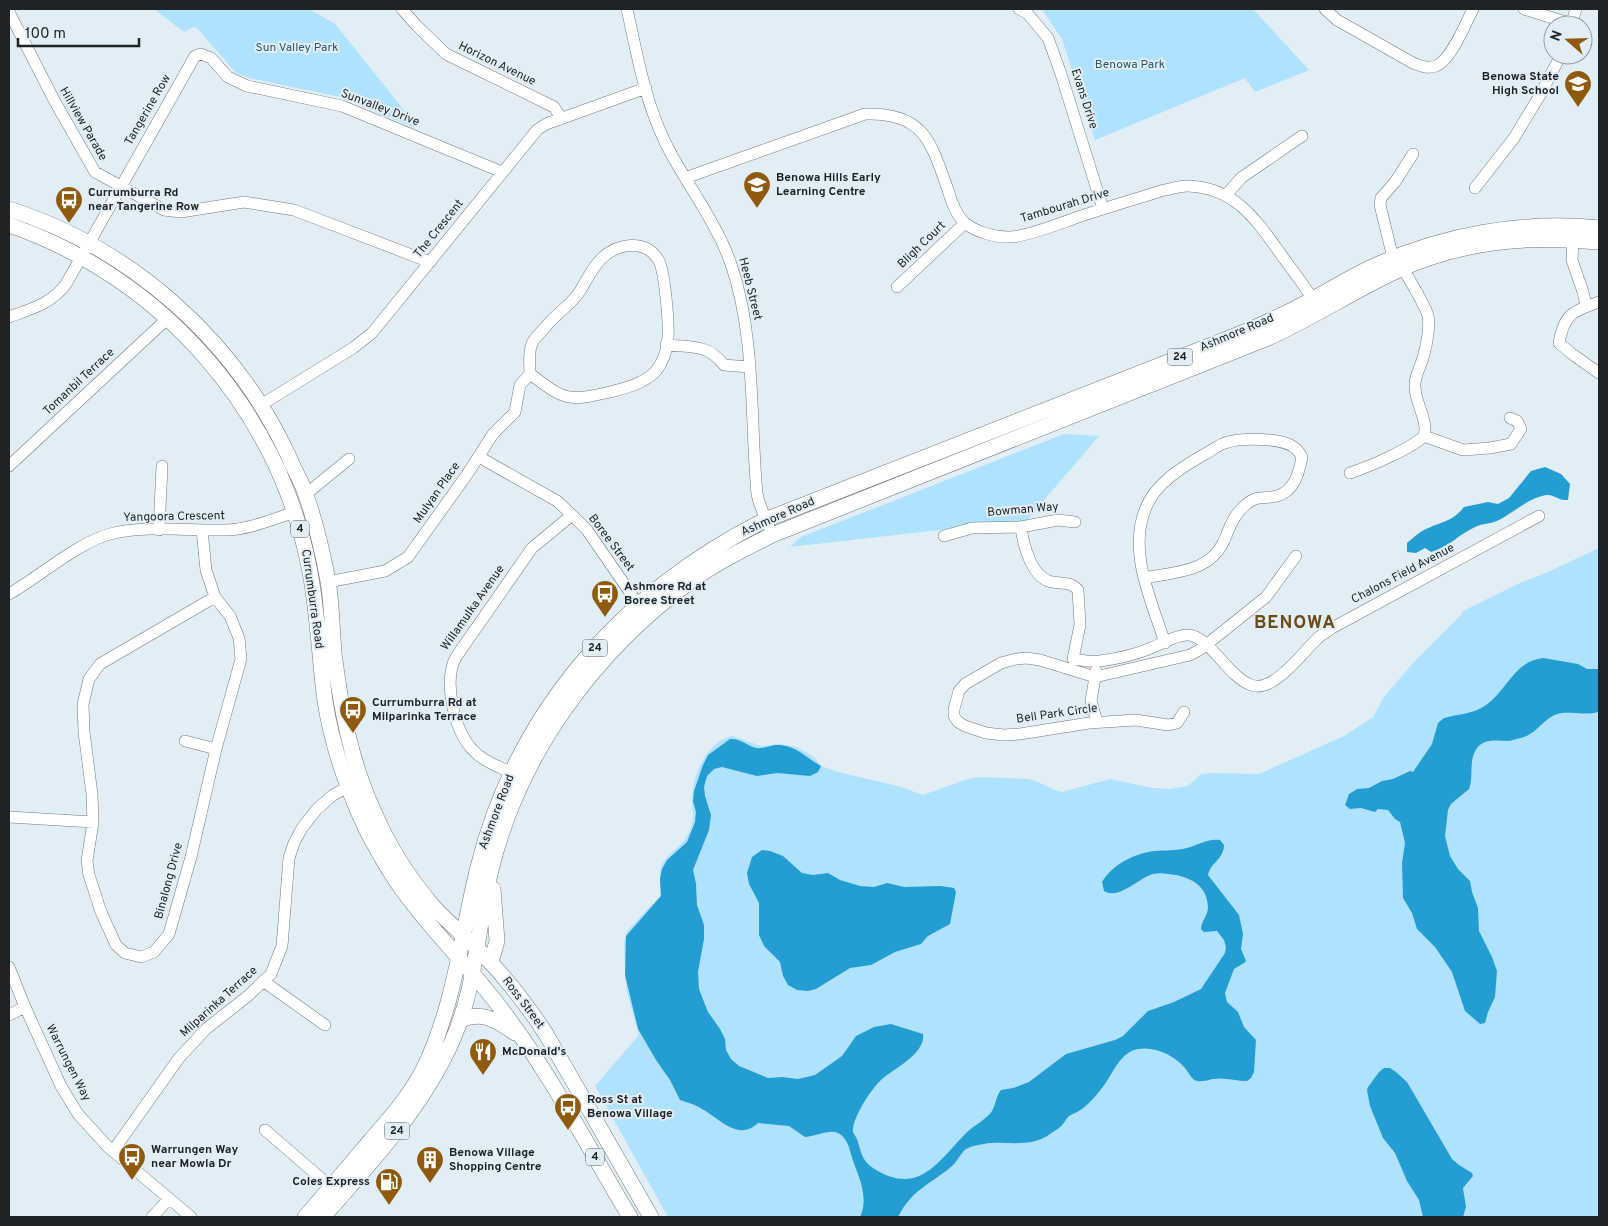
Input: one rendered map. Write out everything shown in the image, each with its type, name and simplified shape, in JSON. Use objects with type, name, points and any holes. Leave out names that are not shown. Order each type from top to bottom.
[{"type":"main road","name":"Currumburra Road","points":[[9,209],[47,223],[85,250],[168,318],[200,349],[245,409],[272,457],[295,512],[305,547],[313,588],[328,718],[348,787],[372,840],[400,888],[474,974]]},
{"type":"main road","name":"Currumburra Road","points":[[9,225],[54,243],[85,250],[136,273],[181,310],[219,347],[261,405],[277,432],[306,494],[328,582],[342,710],[351,749],[362,782],[386,837],[417,886],[444,918],[477,949]]},
{"type":"main road","name":"Ashmore Road","points":[[1398,263],[1414,250],[1509,228],[1554,226],[1599,228]]},
{"type":"main road","name":"Ashmore Road","points":[[324,1217],[400,1129],[419,1103],[442,1063],[461,1020],[474,974],[491,868],[506,821],[531,764],[560,715],[603,661],[647,616],[683,587],[720,562],[772,535],[1268,338],[1316,306],[1353,276],[1398,263],[1480,245],[1517,240],[1599,242]]},
{"type":"main road","name":"Ashmore Road","points":[[305,1217],[405,1101],[419,1077],[447,1008],[482,853],[494,815],[512,773],[530,736],[554,699],[592,651],[638,604],[680,570],[710,549],[765,520],[1316,306]]},
{"type":"main road","points":[[491,868],[497,941],[491,962]]},
{"type":"main road","name":"Ross Street","points":[[477,949],[516,991],[546,1034],[651,1217]]},
{"type":"main road","name":"Ross Street","points":[[474,974],[522,1038],[630,1217]]},
{"type":"main road","points":[[461,1020],[471,1016],[487,1017],[522,1038]]},
{"type":"street","name":"Horizon Avenue","points":[[402,9],[446,54],[554,107],[561,118]]},
{"type":"street","name":"Heeb Street","points":[[626,9],[646,88],[660,132],[718,236],[731,264],[745,322],[757,494],[772,535]]},
{"type":"street","points":[[1325,9],[1338,20],[1423,67],[1436,66],[1445,59],[1465,27],[1473,9]]},
{"type":"street","points":[[1524,9],[1543,15]]},
{"type":"street","name":"Evans Drive","points":[[1026,10],[1048,38],[1064,83],[1102,209]]},
{"type":"street","name":"Hillview Parade","points":[[9,12],[54,100],[95,172],[156,207],[172,211],[201,210],[244,202],[294,210],[430,262]]},
{"type":"street","name":"Sunvalley Drive","points":[[195,56],[201,54],[211,58],[228,77],[247,86],[342,106],[502,172]]},
{"type":"street","name":"Tangerine Row","points":[[9,316],[40,306],[54,297],[66,284],[195,56]]},
{"type":"street","points":[[1475,188],[1514,138],[1556,65]]},
{"type":"street","name":"The Crescent","points":[[261,405],[364,341],[537,130],[561,118],[646,88]]},
{"type":"street","points":[[685,178],[865,114],[883,113],[906,121],[921,132],[932,148],[953,204],[965,223]]},
{"type":"street","points":[[1226,195],[1241,178],[1302,136]]},
{"type":"street","points":[[1350,473],[1419,441],[1424,436],[1425,431],[1414,384],[1427,341],[1428,316],[1423,304],[1398,263],[1380,205],[1381,198],[1413,154]]},
{"type":"street","name":"Tambourah Drive","points":[[965,223],[984,234],[1010,238],[1102,209],[1185,186],[1209,189],[1226,195],[1243,206],[1261,226],[1316,306]]},
{"type":"street","name":"Bligh Court","points":[[897,287],[965,223]]},
{"type":"street","points":[[1573,240],[1572,260],[1586,306]]},
{"type":"street","name":"Mulyan Place","points":[[328,582],[385,571],[408,557],[479,457],[493,434],[515,412],[520,385],[530,374],[532,343],[556,316],[575,299],[601,259],[629,244],[644,247],[658,259],[666,304],[668,337],[663,360],[655,372],[642,382],[585,398],[570,398],[557,393],[530,374]]},
{"type":"street","points":[[1599,302],[1571,313],[1561,329],[1559,343],[1599,373]]},
{"type":"street","name":"Tomanbil Terrace","points":[[9,466],[168,318]]},
{"type":"street","points":[[666,345],[701,348],[716,355],[724,365],[749,368]]},
{"type":"street","points":[[1424,436],[1463,450],[1511,444],[1521,429],[1517,421],[1510,418]]},
{"type":"street","points":[[1144,578],[1192,570],[1206,562],[1217,552],[1224,541],[1230,525],[1239,511],[1248,502],[1261,497],[1277,496],[1290,489],[1299,474],[1302,457],[1294,447],[1280,442],[1240,440],[1223,444],[1187,464],[1155,492],[1145,510],[1139,536],[1140,561],[1144,578],[1165,643]]},
{"type":"street","name":"Boree Street","points":[[479,457],[557,501],[587,530],[638,604]]},
{"type":"street","points":[[306,494],[349,459]]},
{"type":"street","points":[[159,530],[162,466]]},
{"type":"street","name":"Yangoora Crescent","points":[[9,594],[95,540],[113,533],[159,530],[227,530],[295,512]]},
{"type":"street","name":"Willamulka Avenue","points":[[512,773],[478,756],[466,743],[461,734],[454,710],[450,688],[450,671],[456,657],[532,548],[572,515]]},
{"type":"street","name":"Chalons Field Avenue","points":[[1098,662],[1148,650],[1181,636],[1191,635],[1199,638],[1206,644],[1230,671],[1241,680],[1252,686],[1265,685],[1275,680],[1306,652],[1319,637],[1332,628],[1539,516]]},
{"type":"street","name":"Bowman Way","points":[[944,536],[972,528],[1021,527],[1051,521],[1075,522]]},
{"type":"street","points":[[1021,527],[1025,548],[1038,573],[1050,582],[1069,583],[1078,590],[1080,624],[1073,659],[1098,662],[1091,700],[1097,722]]},
{"type":"street","name":"Binalong Drive","points":[[202,530],[206,570],[215,596],[230,616],[239,638],[241,659],[169,934],[154,952],[141,957],[125,953],[116,945],[101,912],[89,875],[87,861],[93,822],[83,704],[89,679],[100,664],[215,596]]},
{"type":"street","points":[[1095,677],[1190,655],[1266,597],[1296,556]]},
{"type":"street","name":"Bell Park Circle","points":[[1095,677],[1040,660],[1016,659],[1002,663],[965,684],[959,691],[954,716],[958,722],[977,731],[995,734],[1020,734],[1097,722],[1136,720],[1168,725],[1177,723],[1184,712]]},
{"type":"street","points":[[185,741],[216,749]]},
{"type":"street","name":"Milparinka Terrace","points":[[114,1151],[179,1058],[206,1030],[249,995],[271,974],[282,946],[289,858],[294,843],[302,828],[317,809],[333,795],[348,787]]},
{"type":"street","points":[[9,817],[93,822]]},
{"type":"street","name":"Warrungen Way","points":[[9,967],[61,1086],[78,1114],[114,1151],[191,1217]]},
{"type":"street","points":[[263,981],[325,1025]]},
{"type":"street","points":[[9,1015],[25,1007]]},
{"type":"street","points":[[265,1130],[331,1187]]},
{"type":"street","points":[[152,1217],[169,1199]]},
{"type":"green space","name":"Sun Valley Park","points":[[154,9],[309,9],[335,24],[415,124],[412,127],[340,97],[249,78],[236,73],[197,28],[193,27],[184,32]]},
{"type":"green space","name":"Benowa Park","points":[[1045,9],[1253,9],[1309,70],[1255,92],[1245,78],[1095,140],[1062,39],[1043,11]]},
{"type":"green space","points":[[1064,434],[1099,436],[1027,520],[790,547],[801,537]]},
{"type":"green space","points":[[1599,548],[1599,1217],[668,1217],[595,1086],[639,1035],[626,989],[624,943],[626,934],[659,897],[661,867],[666,858],[685,839],[691,827],[693,818],[693,788],[699,769],[709,752],[723,739],[732,736],[761,746],[780,744],[797,747],[814,757],[821,766],[838,772],[898,786],[923,795],[968,779],[980,777],[1029,779],[1062,792],[1110,779],[1152,788],[1169,789],[1188,786],[1201,774],[1259,774],[1344,736],[1373,717],[1384,697],[1413,663],[1463,611]]},
{"type":"water","points":[[1545,467],[1561,474],[1570,484],[1568,500],[1546,495],[1528,502],[1498,521],[1475,527],[1437,550],[1431,552],[1425,548],[1416,553],[1407,552],[1407,543],[1421,532],[1451,518],[1464,507],[1488,502],[1498,504],[1509,498],[1531,471]]},
{"type":"water","points":[[1543,658],[1578,664],[1587,669],[1599,669],[1599,711],[1582,714],[1556,714],[1529,735],[1509,741],[1488,741],[1480,745],[1474,753],[1469,789],[1451,804],[1448,810],[1445,836],[1450,856],[1458,869],[1470,881],[1478,908],[1479,931],[1497,971],[1495,997],[1485,1023],[1480,1024],[1465,1011],[1452,972],[1435,947],[1417,929],[1412,913],[1403,898],[1402,863],[1405,843],[1400,822],[1388,810],[1378,809],[1375,812],[1361,808],[1350,809],[1345,805],[1349,794],[1357,789],[1369,788],[1382,781],[1393,779],[1410,771],[1413,772],[1432,744],[1438,723],[1444,718],[1471,712],[1486,705],[1518,670],[1533,660]]},
{"type":"water","points":[[730,739],[756,748],[782,745],[800,752],[821,766],[818,772],[810,776],[777,773],[757,776],[722,767],[714,769],[707,776],[704,787],[711,815],[709,830],[693,870],[697,905],[704,925],[704,939],[698,972],[699,989],[708,1012],[725,1039],[726,1050],[731,1059],[739,1066],[768,1078],[798,1079],[815,1075],[842,1056],[856,1036],[874,1027],[891,1024],[923,1034],[923,1041],[919,1048],[908,1060],[877,1084],[856,1117],[853,1133],[864,1158],[873,1168],[889,1176],[902,1179],[915,1178],[926,1173],[966,1133],[989,1114],[1001,1090],[1029,1082],[1066,1054],[1123,1036],[1148,1011],[1174,1002],[1201,989],[1225,953],[1226,947],[1224,940],[1217,931],[1204,932],[1201,929],[1208,907],[1202,889],[1194,882],[1183,877],[1159,873],[1147,876],[1123,891],[1110,893],[1104,891],[1102,882],[1112,870],[1125,860],[1147,852],[1183,849],[1211,840],[1220,840],[1224,845],[1222,854],[1208,875],[1239,915],[1243,934],[1241,949],[1246,961],[1234,969],[1225,993],[1227,1002],[1238,1012],[1244,1027],[1256,1040],[1254,1072],[1251,1078],[1247,1081],[1221,1078],[1196,1081],[1181,1063],[1164,1052],[1144,1048],[1132,1051],[1122,1058],[1105,1084],[1090,1102],[1069,1116],[1059,1128],[1042,1139],[1026,1143],[992,1143],[966,1149],[952,1166],[909,1200],[898,1217],[860,1217],[864,1199],[863,1190],[849,1147],[845,1139],[836,1132],[805,1137],[789,1126],[758,1123],[751,1128],[736,1129],[697,1106],[680,1100],[670,1080],[638,1029],[625,975],[626,936],[661,896],[660,879],[662,869],[667,860],[687,842],[695,822],[694,791],[703,765],[708,755]]},
{"type":"water","points":[[762,850],[783,856],[802,873],[813,875],[828,873],[840,880],[860,886],[874,887],[887,883],[904,887],[941,886],[954,888],[956,892],[950,924],[928,936],[921,944],[895,952],[871,965],[850,968],[816,989],[808,991],[797,990],[788,985],[783,976],[780,962],[764,946],[759,935],[759,903],[749,884],[747,873],[752,857]]},
{"type":"water","points":[[1384,1068],[1390,1068],[1407,1082],[1452,1159],[1472,1173],[1473,1176],[1463,1188],[1466,1207],[1463,1217],[1423,1217],[1419,1200],[1407,1181],[1395,1153],[1383,1138],[1370,1106],[1368,1087]]},
{"type":"place","name":"Benowa State High School","points":[[1578,108]]},
{"type":"place","name":"Benowa Hills Early Learning Centre","points":[[757,209]]},
{"type":"place","name":"Currumburra Rd near Tangerine Row","points":[[69,224]]},
{"type":"place","name":"Ashmore Rd at Boree Street","points":[[605,618]]},
{"type":"place","name":"Currumburra Rd at Milparinka Terrace","points":[[353,734]]},
{"type":"place","name":"McDonald's","points":[[483,1076]]},
{"type":"place","name":"Ross St at Benowa Village","points":[[568,1131]]},
{"type":"place","name":"Warrungen Way near Mowla Dr","points":[[132,1181]]},
{"type":"place","name":"Benowa Village Shopping Centre","points":[[430,1184]]},
{"type":"place","name":"Coles Express","points":[[389,1206]]},
{"type":"district","name":"BENOWA","points":[[1295,623]]}]
